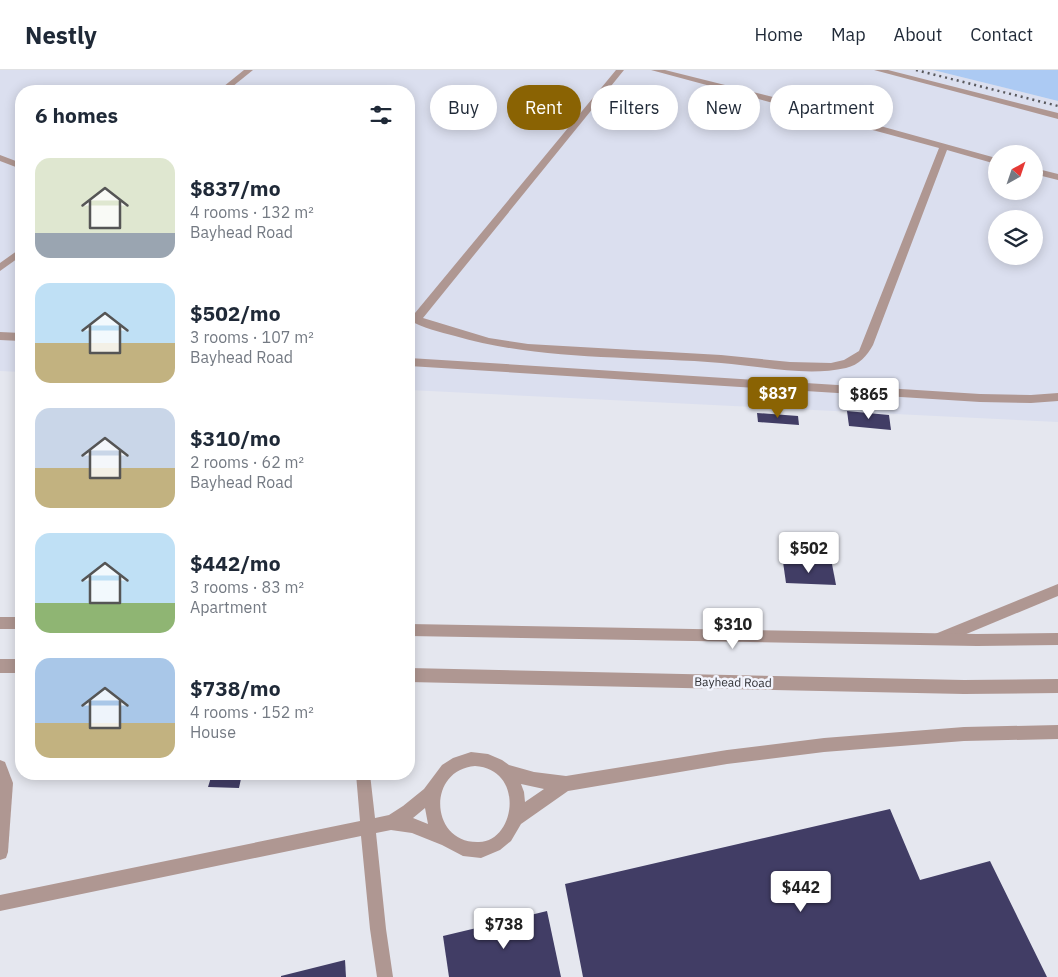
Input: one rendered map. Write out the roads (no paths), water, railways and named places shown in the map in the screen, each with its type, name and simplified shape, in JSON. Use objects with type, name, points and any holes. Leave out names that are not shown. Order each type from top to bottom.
[{"type":"street","points":[[230,85],[249,70]]},
{"type":"street","points":[[415,313],[620,70]]},
{"type":"street","points":[[655,70],[794,105],[988,159]]},
{"type":"street","points":[[878,70],[1058,116]]},
{"type":"street","points":[[415,318],[489,342],[528,348],[721,359],[790,366],[831,367],[847,364],[863,354],[868,345],[944,147]]},
{"type":"street","points":[[0,158],[15,164]]},
{"type":"street","points":[[1043,173],[1058,177]]},
{"type":"street","points":[[0,268],[15,256]]},
{"type":"street","points":[[0,336],[15,337]]},
{"type":"street","points":[[415,362],[980,398],[1031,399],[1058,397]]},
{"type":"street","points":[[940,640],[1058,590]]},
{"type":"street","points":[[0,623],[15,623]]},
{"type":"street","points":[[415,630],[940,640],[1058,638]]},
{"type":"street","points":[[0,666],[15,666]]},
{"type":"street","name":"Bayhead Road","points":[[415,676],[954,687],[1058,686]]},
{"type":"street","points":[[392,822],[407,813],[434,789],[444,774],[458,763],[475,759],[492,762],[506,772],[534,780],[566,784],[727,757],[824,745],[964,734],[1058,732]]},
{"type":"street","points":[[0,767],[5,784],[0,852]]},
{"type":"street","points":[[0,903],[392,822],[412,825],[444,837],[465,849],[488,848],[498,842],[509,831],[516,818],[519,801],[515,785],[506,772]]},
{"type":"street","points":[[364,780],[378,929],[385,977]]},
{"type":"street","points":[[516,818],[566,784]]},
{"type":"street","points":[[434,789],[431,806],[434,822],[444,837]]},
{"type":"water","points":[[933,70],[1058,70],[1058,101]]},
{"type":"railway","points":[[916,70],[1058,106]]}]
